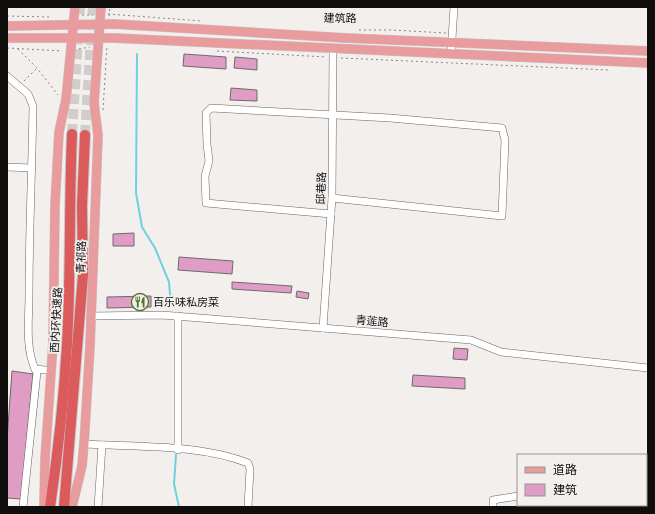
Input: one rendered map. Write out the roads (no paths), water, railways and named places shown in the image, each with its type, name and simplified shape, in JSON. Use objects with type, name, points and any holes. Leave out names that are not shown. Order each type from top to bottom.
[{"type":"highway","name":"西内环快速路","points":[[50,507],[57,460],[67,345],[70,275],[69,205],[72,134]]},
{"type":"highway","name":"西内环快速路","points":[[64,507],[83,275],[82,206],[85,135]]},
{"type":"main road","name":"建筑路","points":[[7,26],[74,16],[100,15],[648,51]]},
{"type":"main road","name":"青祁路","points":[[72,507],[82,466],[84,444],[98,135],[94,103],[100,15]]},
{"type":"main road","points":[[44,507],[45,459],[53,344],[55,205],[58,132],[66,99],[74,16]]},
{"type":"main road","points":[[7,38],[98,39],[648,63]]},
{"type":"street","points":[[451,54],[454,7]]},
{"type":"street","name":"邱巷路","points":[[323,328],[332,198],[333,49]]},
{"type":"street","points":[[7,76],[28,94],[33,106],[29,251],[29,342],[32,361],[36,372],[23,507]]},
{"type":"street","points":[[331,214],[206,203],[206,176],[209,161],[206,113],[211,108],[333,115],[502,128],[505,140],[502,216],[332,198]]},
{"type":"street","points":[[7,168],[32,168]]},
{"type":"street","name":"青莲路","points":[[91,316],[178,316],[470,340],[501,352],[648,368]]},
{"type":"street","points":[[178,316],[178,450]]},
{"type":"street","points":[[35,369],[45,370]]},
{"type":"street","points":[[84,444],[178,450],[230,456],[248,463],[250,469],[248,507]]},
{"type":"street","points":[[98,507],[102,445]]},
{"type":"street","points":[[493,507],[493,500],[517,496]]},
{"type":"waterway","points":[[137,54],[136,193],[142,227],[155,248],[169,282],[171,306]]},
{"type":"waterway","points":[[176,455],[174,484],[179,507]]},
{"type":"tunnel","points":[[72,134],[80,7]]},
{"type":"tunnel","points":[[85,135],[93,7]]},
{"type":"place","name":"百乐味私房菜","points":[[140,302]]}]
